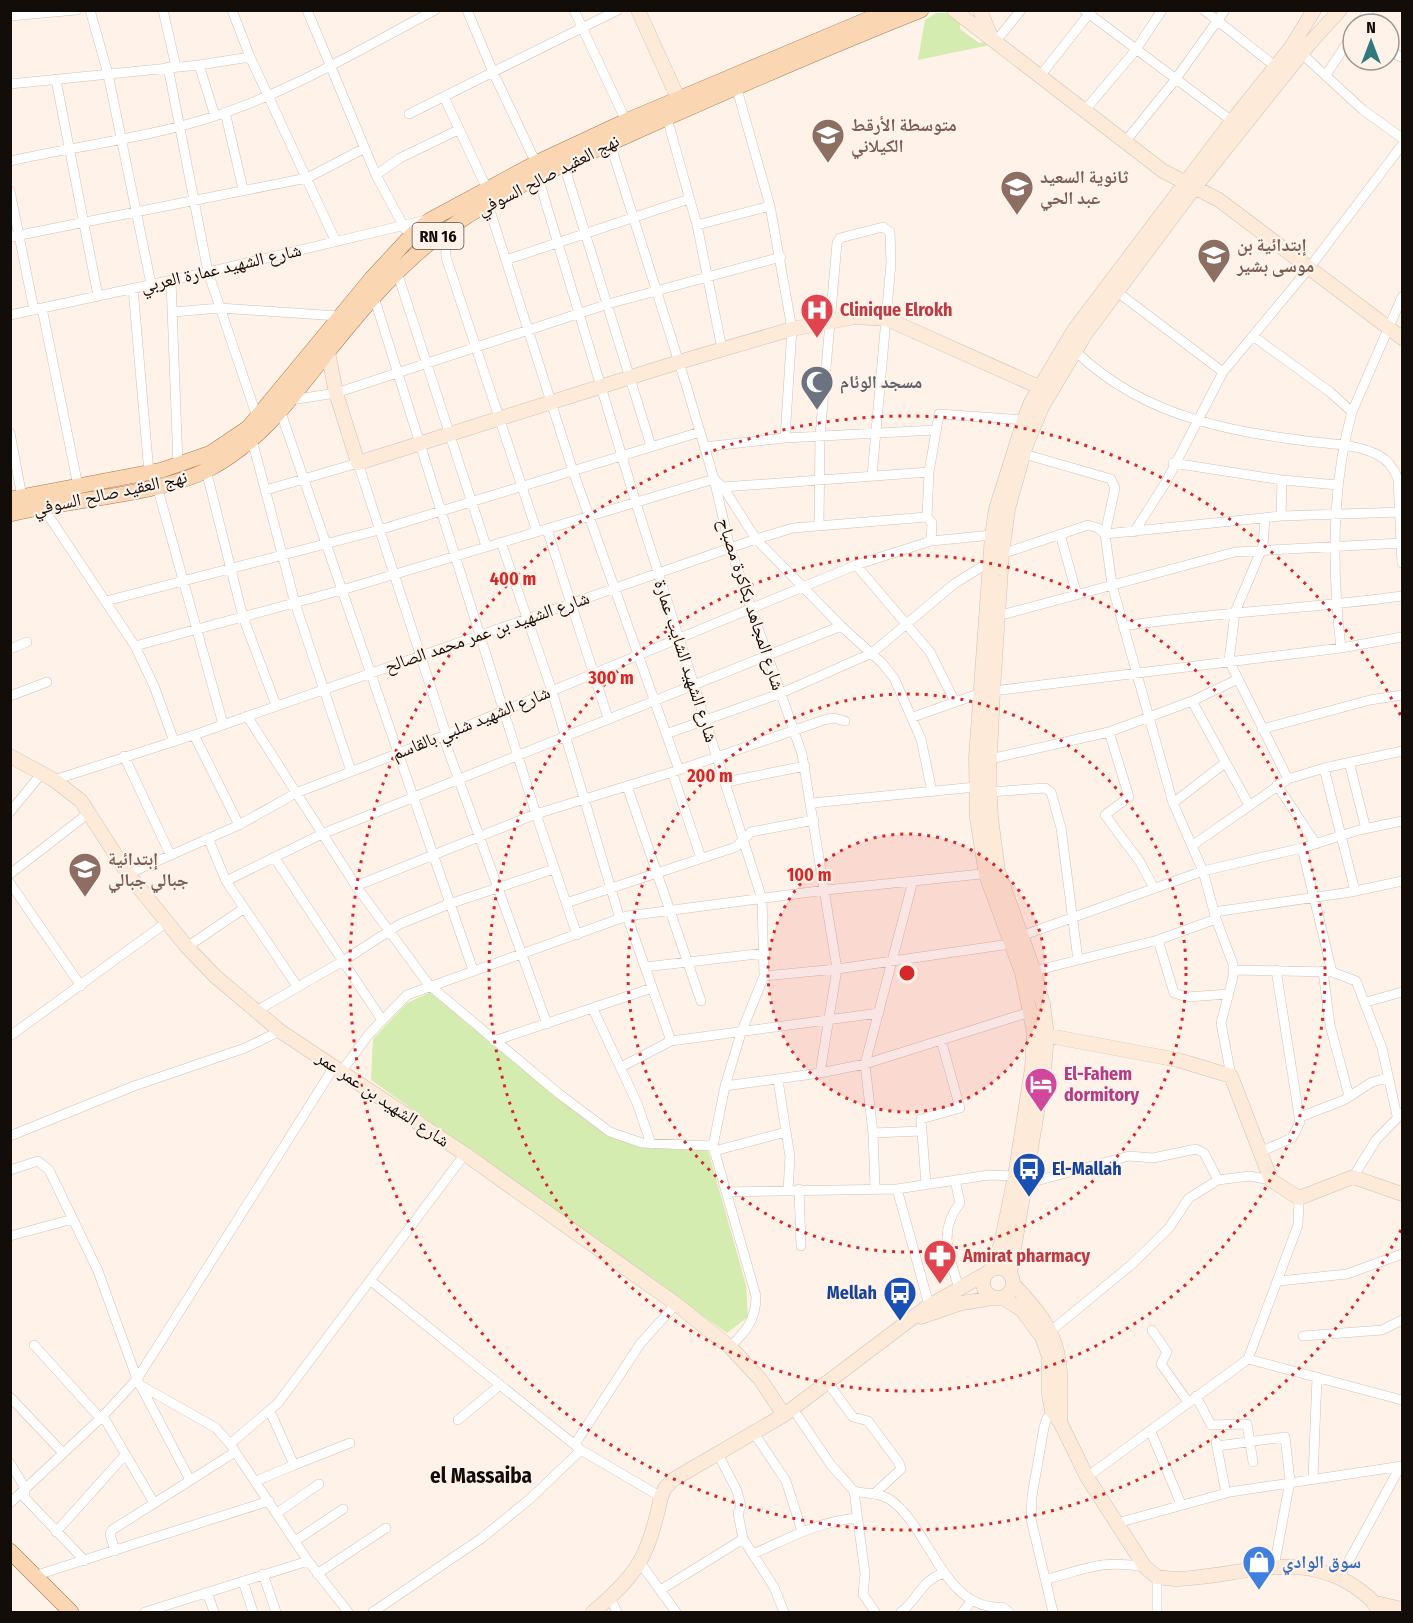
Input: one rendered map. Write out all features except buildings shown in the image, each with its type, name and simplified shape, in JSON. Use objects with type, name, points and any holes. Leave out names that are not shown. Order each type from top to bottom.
[{"type":"main road","name":"نهج العقيد صالح السوفي","points":[[537,170],[564,165],[667,118],[681,104],[890,10]]},
{"type":"main road","name":"نهج العقيد صالح السوفي","points":[[16,498],[78,486],[153,480],[178,465],[212,453],[248,428],[258,417],[406,231],[487,197],[627,121],[736,86],[921,10]]},
{"type":"main road","name":"نهج العقيد صالح السوفي","points":[[10,514],[153,480],[206,470],[252,440],[281,413],[328,352],[397,272],[431,241],[487,197]]},
{"type":"main road","points":[[430,220],[445,231]]},
{"type":"main road","points":[[406,231],[431,241]]},
{"type":"main road","points":[[10,1551],[71,1612]]},
{"type":"main road","points":[[10,1566],[57,1612]]},
{"type":"street","points":[[10,16],[77,10]]},
{"type":"street","points":[[90,10],[108,74],[151,284]]},
{"type":"street","points":[[163,10],[180,127],[208,272],[258,417]]},
{"type":"street","points":[[232,10],[267,96],[336,242]]},
{"type":"street","points":[[306,10],[376,175],[406,231]]},
{"type":"street","points":[[10,161],[180,127],[215,116],[267,96],[435,10]]},
{"type":"street","name":"شارع الشهيد الشايب عمارة","points":[[467,10],[537,170],[636,503],[696,684],[762,899],[764,976],[741,1033],[725,1086],[713,1149],[756,1296],[754,1318],[730,1347]]},
{"type":"street","points":[[574,10],[627,121]]},
{"type":"street","points":[[409,114],[618,10]]},
{"type":"street","points":[[638,10],[681,104]]},
{"type":"street","points":[[954,10],[973,27],[994,39],[1162,171],[1219,200],[1402,338]]},
{"type":"street","points":[[980,10],[994,39]]},
{"type":"street","points":[[994,39],[1021,10]]},
{"type":"street","points":[[1085,110],[1135,51],[1162,10]]},
{"type":"street","points":[[1204,10],[1276,67]]},
{"type":"street","points":[[1125,142],[1175,80],[1225,10]]},
{"type":"street","points":[[996,557],[992,535],[996,509],[1023,420],[1075,351],[1232,121],[1299,36],[1314,10]]},
{"type":"street","points":[[1040,1034],[1030,1012],[1015,940],[992,873],[975,787],[987,692],[996,557],[1024,454],[1045,390],[1074,330],[1190,184],[1340,10]]},
{"type":"street","points":[[1041,76],[1088,12],[1135,51],[1232,121]]},
{"type":"street","points":[[1301,53],[1364,110],[1402,138]]},
{"type":"street","points":[[1326,75],[1341,54]]},
{"type":"street","points":[[10,84],[199,65],[250,57]]},
{"type":"street","points":[[199,65],[215,116]]},
{"type":"street","points":[[56,80],[67,148],[98,296]]},
{"type":"street","points":[[736,86],[770,206],[781,256],[792,329],[786,438]]},
{"type":"street","points":[[444,97],[487,197],[573,471],[666,734],[701,858]]},
{"type":"street","points":[[225,112],[243,189]]},
{"type":"street","points":[[667,118],[697,225],[722,350]]},
{"type":"street","points":[[376,175],[400,158],[458,130]]},
{"type":"street","name":"شارع المجاهد بكاكرة مصباح","points":[[610,143],[714,479],[730,548],[805,766],[837,969],[820,1073]]},
{"type":"street","points":[[1134,532],[1166,482],[1173,463],[1223,372],[1310,267],[1402,145]]},
{"type":"street","points":[[15,236],[307,178],[365,148]]},
{"type":"street","points":[[564,165],[651,446]]},
{"type":"street","points":[[10,191],[15,236],[38,309],[78,486]]},
{"type":"street","points":[[506,260],[689,199]]},
{"type":"street","points":[[697,225],[770,206]]},
{"type":"street","points":[[819,525],[820,436],[838,240],[883,226],[889,230],[891,240],[887,319],[872,476]]},
{"type":"street","name":"شارع الشهيد عمارة العربي","points":[[10,315],[171,281],[336,242],[406,231]]},
{"type":"street","points":[[445,231],[446,256],[522,485],[571,603],[608,718]]},
{"type":"street","points":[[291,400],[336,393],[608,304],[781,256]]},
{"type":"street","points":[[397,272],[486,546]]},
{"type":"street","points":[[171,281],[178,465]]},
{"type":"street","points":[[133,288],[153,480],[184,581],[223,724]]},
{"type":"street","points":[[1116,291],[1223,372]]},
{"type":"street","points":[[374,297],[422,444],[517,756],[577,934]]},
{"type":"street","points":[[1341,648],[1336,605],[1338,485],[1352,412],[1402,297]]},
{"type":"street","points":[[172,312],[220,308],[338,316]]},
{"type":"street","points":[[266,490],[422,444],[628,377],[792,329],[855,316],[887,319],[1045,390]]},
{"type":"street","points":[[1253,336],[1330,392],[1352,412]]},
{"type":"street","points":[[1075,351],[1094,369],[1134,396],[1196,420],[1243,432],[1345,446],[1378,454],[1399,469],[1402,562]]},
{"type":"street","points":[[328,352],[336,393],[457,779],[547,1024]]},
{"type":"street","points":[[281,413],[473,970]]},
{"type":"street","points":[[931,540],[932,523],[927,518],[929,472],[939,414],[1023,420]]},
{"type":"street","points":[[704,447],[786,438],[935,429]]},
{"type":"street","points":[[106,601],[379,530],[700,432]]},
{"type":"street","points":[[11,434],[16,498]]},
{"type":"street","points":[[252,440],[295,603],[351,771]]},
{"type":"street","points":[[1024,454],[1112,479],[1115,488],[1106,534],[1112,585],[1173,803],[1203,871],[1215,916],[1234,970],[1221,1023],[1231,1076],[1272,1180]]},
{"type":"street","points":[[1173,463],[1282,480],[1338,485]]},
{"type":"street","points":[[206,470],[243,617],[276,705]]},
{"type":"street","points":[[723,487],[819,478],[929,472]]},
{"type":"street","points":[[135,646],[342,590],[714,479],[723,487],[756,539],[802,588],[872,653],[894,678],[921,739],[932,792]]},
{"type":"street","points":[[1281,516],[1282,480]]},
{"type":"street","points":[[42,506],[135,646],[154,686],[174,741]]},
{"type":"street","points":[[666,734],[779,694],[872,653],[954,584],[996,557],[1088,525],[1094,525],[1106,534],[1281,516],[1402,512]]},
{"type":"street","name":"شارع الشهيد بن عمر محمد الصالح","points":[[48,777],[194,735],[658,572],[793,528],[927,518]]},
{"type":"street","points":[[1265,518],[1265,538],[1235,612],[1229,661],[1236,680],[1288,780]]},
{"type":"street","points":[[1060,534],[1077,595]]},
{"type":"street","name":"شارع الشهيد شلبي بالقاسم","points":[[128,874],[239,825],[296,793],[504,711],[856,565],[931,540],[992,535]]},
{"type":"street","points":[[501,542],[552,691],[609,889],[645,967],[671,1041]]},
{"type":"street","points":[[992,618],[1210,558],[1261,549],[1402,543]]},
{"type":"street","points":[[856,565],[930,652],[955,702]]},
{"type":"street","points":[[1123,626],[1235,612],[1336,605],[1402,596]]},
{"type":"street","points":[[226,881],[322,834],[841,626]]},
{"type":"street","points":[[913,717],[987,692],[1341,648],[1402,637]]},
{"type":"street","points":[[10,649],[27,642]]},
{"type":"street","points":[[990,759],[1109,732],[1150,719],[1236,680]]},
{"type":"street","points":[[10,696],[48,682]]},
{"type":"street","points":[[987,692],[992,873]]},
{"type":"street","points":[[1262,729],[1370,700],[1402,695]]},
{"type":"street","points":[[1192,701],[1249,805]]},
{"type":"street","points":[[247,716],[356,886],[429,985],[494,1041],[610,1132],[624,1138],[651,1144],[713,1149],[786,1132]]},
{"type":"street","points":[[356,886],[536,814],[675,771],[834,717],[845,721]]},
{"type":"street","points":[[1109,732],[1129,797],[1106,815],[1140,862],[1154,888]]},
{"type":"street","points":[[194,735],[239,825]]},
{"type":"street","points":[[1193,846],[1277,785],[1324,768],[1402,751]]},
{"type":"street","name":"شارع الشهيد بن عمر عمر","points":[[10,756],[48,777],[81,801],[128,874],[166,922],[216,977],[256,1011],[280,1031],[465,1154],[676,1304],[730,1347],[788,1412]]},
{"type":"street","points":[[124,756],[170,854]]},
{"type":"street","points":[[1349,762],[1366,829]]},
{"type":"street","points":[[1173,803],[1225,763]]},
{"type":"street","points":[[726,782],[805,766]]},
{"type":"street","points":[[1324,768],[1343,835],[1355,891]]},
{"type":"street","points":[[10,812],[48,777]]},
{"type":"street","points":[[1277,785],[1316,844]]},
{"type":"street","points":[[627,786],[701,1001]]},
{"type":"street","points":[[812,803],[975,787]]},
{"type":"street","points":[[989,792],[1045,788],[1051,792],[1061,828],[1078,960]]},
{"type":"street","points":[[10,874],[90,812]]},
{"type":"street","points":[[566,903],[736,847],[751,832],[813,820]]},
{"type":"street","points":[[764,976],[837,969],[1015,940],[1072,917],[1203,871],[1302,848],[1343,835],[1402,821]]},
{"type":"street","points":[[208,838],[226,881],[297,986]]},
{"type":"street","points":[[1302,848],[1315,897],[1328,972],[1330,1025],[1349,1096]]},
{"type":"street","points":[[274,857],[382,1020]]},
{"type":"street","points":[[256,1011],[343,961],[389,933],[399,924],[449,904],[554,869]]},
{"type":"street","points":[[10,1503],[139,1382],[337,1069],[407,995],[429,985],[623,918],[826,890],[992,873]]},
{"type":"street","points":[[875,1188],[873,1132],[865,1064],[890,961],[913,881]]},
{"type":"street","points":[[1034,970],[1158,940],[1215,916],[1402,881]]},
{"type":"street","points":[[10,883],[81,986]]},
{"type":"street","points":[[187,947],[243,909]]},
{"type":"street","points":[[10,1036],[166,922]]},
{"type":"street","points":[[905,1322],[962,1303],[998,1298],[1010,1293],[1032,1068],[1040,1034],[1043,1004],[1034,970],[1015,940]]},
{"type":"street","points":[[1158,940],[1174,993],[1187,997],[1229,994]]},
{"type":"street","points":[[645,967],[765,953]]},
{"type":"street","points":[[1234,970],[1328,972],[1356,981],[1366,1002],[1400,1115],[1376,1140],[1353,1177],[1299,1198]]},
{"type":"street","points":[[1262,1151],[1292,1138],[1298,1130],[1300,1117],[1276,970]]},
{"type":"street","points":[[494,1041],[652,988]]},
{"type":"street","points":[[1366,1002],[1402,992]]},
{"type":"street","points":[[593,1009],[637,1103],[651,1144]]},
{"type":"street","points":[[725,1086],[778,1080],[865,1064],[1030,1012]]},
{"type":"street","points":[[621,1066],[671,1041],[879,1013]]},
{"type":"street","points":[[11,1135],[134,1086],[245,1048],[280,1031]]},
{"type":"street","points":[[1040,1034],[1178,1060],[1231,1076]]},
{"type":"street","points":[[926,1184],[921,1119],[960,1108],[941,1040]]},
{"type":"street","points":[[1300,1117],[1349,1096],[1362,1087],[1388,1078]]},
{"type":"street","points":[[778,1080],[790,1156],[788,1190]]},
{"type":"street","points":[[873,1132],[921,1131]]},
{"type":"street","points":[[726,1192],[897,1188],[989,1175],[1020,1180],[1129,1156],[1153,1158],[1196,1149],[1202,1151],[1218,1180]]},
{"type":"street","points":[[115,1551],[110,1534],[112,1530],[190,1480],[233,1448],[270,1411],[371,1281],[465,1154]]},
{"type":"street","points":[[10,1170],[38,1161],[44,1164],[98,1271],[139,1382],[190,1480]]},
{"type":"street","points":[[1052,1330],[1154,1243],[1169,1228],[1185,1202],[1218,1180],[1249,1176],[1272,1180],[1299,1198]]},
{"type":"street","points":[[1353,1177],[1402,1194]]},
{"type":"street","points":[[955,1180],[960,1203],[945,1233],[959,1289]]},
{"type":"street","points":[[1020,1180],[1001,1244],[983,1287],[998,1298],[1022,1310],[1042,1337],[1049,1357],[1049,1395],[1087,1477],[1144,1567],[1157,1577],[1194,1579],[1275,1567],[1301,1566],[1340,1577],[1377,1608],[1402,1609]]},
{"type":"street","points":[[897,1188],[929,1305]]},
{"type":"street","points":[[799,1189],[801,1246]]},
{"type":"street","points":[[1087,1477],[1248,1359],[1298,1225],[1299,1198]]},
{"type":"street","points":[[10,1236],[73,1218]]},
{"type":"street","points":[[1279,1281],[1347,1274],[1402,1254]]},
{"type":"street","points":[[593,1612],[610,1598],[641,1564],[661,1497],[665,1488],[674,1479],[788,1412],[929,1305],[989,1272],[1001,1268],[1052,1330],[1059,1357],[1058,1414],[1044,1427],[1032,1496],[1031,1519],[1053,1612]]},
{"type":"street","points":[[371,1281],[578,1447],[661,1497]]},
{"type":"street","points":[[373,1612],[490,1531],[531,1498],[578,1447],[640,1344],[676,1304]]},
{"type":"street","points":[[1303,1336],[1382,1330],[1402,1320]]},
{"type":"street","points":[[1152,1330],[1167,1352],[1161,1364],[1211,1425],[1247,1424],[1253,1462]]},
{"type":"street","points":[[34,1345],[102,1417],[154,1503]]},
{"type":"street","points":[[1248,1359],[1402,1400]]},
{"type":"street","points":[[1313,1478],[1317,1377]]},
{"type":"street","points":[[139,1382],[216,1428],[256,1481],[317,1574],[348,1612]]},
{"type":"street","points":[[828,1383],[853,1417],[868,1420],[899,1463],[901,1469],[875,1493]]},
{"type":"street","points":[[458,1420],[500,1385]]},
{"type":"street","points":[[10,1397],[63,1453]]},
{"type":"street","points":[[270,1411],[294,1465]]},
{"type":"street","points":[[788,1412],[854,1491],[855,1518],[865,1574],[863,1594],[875,1612]]},
{"type":"street","points":[[1151,1432],[1181,1504]]},
{"type":"street","points":[[754,1433],[786,1481],[802,1531]]},
{"type":"street","points":[[1226,1493],[1216,1443],[1285,1437],[1290,1481],[1275,1567]]},
{"type":"street","points":[[256,1481],[350,1443]]},
{"type":"street","points":[[718,1454],[737,1491],[741,1506],[738,1514],[743,1539],[774,1587],[784,1612]]},
{"type":"street","points":[[56,1532],[124,1455]]},
{"type":"street","points":[[10,1463],[25,1488],[26,1498],[85,1561]]},
{"type":"street","points":[[1117,1523],[1226,1493],[1290,1481],[1401,1467]]},
{"type":"street","points":[[1340,1577],[1401,1467]]},
{"type":"street","points":[[277,1513],[319,1484]]},
{"type":"street","points":[[854,1491],[875,1493],[890,1499],[923,1536],[942,1574],[972,1600],[992,1607],[1002,1607],[1009,1612]]},
{"type":"street","points":[[34,1576],[269,1501]]},
{"type":"street","points":[[295,1541],[343,1509]]},
{"type":"street","points":[[753,1554],[777,1545],[818,1524],[855,1518]]},
{"type":"street","points":[[317,1574],[386,1528]]},
{"type":"street","points":[[662,1589],[743,1539]]},
{"type":"street","points":[[145,1612],[308,1561]]},
{"type":"street","points":[[1047,1579],[1096,1564],[1118,1563],[1144,1567]]},
{"type":"street","points":[[641,1564],[662,1589],[676,1612]]},
{"type":"street","points":[[263,1574],[276,1612]]},
{"type":"street","points":[[901,1612],[912,1604],[927,1580],[942,1574]]},
{"type":"street","points":[[1157,1577],[1157,1612]]},
{"type":"street","points":[[243,1581],[253,1612]]},
{"type":"street","points":[[207,1592],[214,1612]]},
{"type":"street","points":[[610,1598],[617,1612]]},
{"type":"street","points":[[963,1612],[972,1600]]},
{"type":"green space","points":[[936,13],[948,13],[960,23],[960,29],[979,43],[986,42],[990,45],[918,60],[925,20]]},
{"type":"green space","points":[[431,992],[623,1141],[708,1150],[746,1285],[748,1317],[727,1333],[371,1080],[373,1039],[407,1003]]},
{"type":"place","name":"متوسطة الأرقط الكيلاني","points":[[828,164]]},
{"type":"place","name":"ثانوية السعيد عبد الحي","points":[[1017,216]]},
{"type":"place","name":"إبتدائية بن موسى بشير","points":[[1214,284]]},
{"type":"place","name":"Clinique Elrokh","points":[[817,339]]},
{"type":"place","name":"مسجد الوئام","points":[[817,411]]},
{"type":"place","name":"إبتدائية جبالي جبالي","points":[[85,898]]},
{"type":"place","name":"El-Fahem dormitory","points":[[1041,1113]]},
{"type":"place","name":"El-Mallah","points":[[1029,1198]]},
{"type":"place","name":"Amirat pharmacy","points":[[940,1285]]},
{"type":"place","name":"Mellah","points":[[900,1322]]},
{"type":"place","name":"سوق الوادي","points":[[1259,1591]]},
{"type":"district","name":"el Massaiba","points":[[481,1476]]}]
